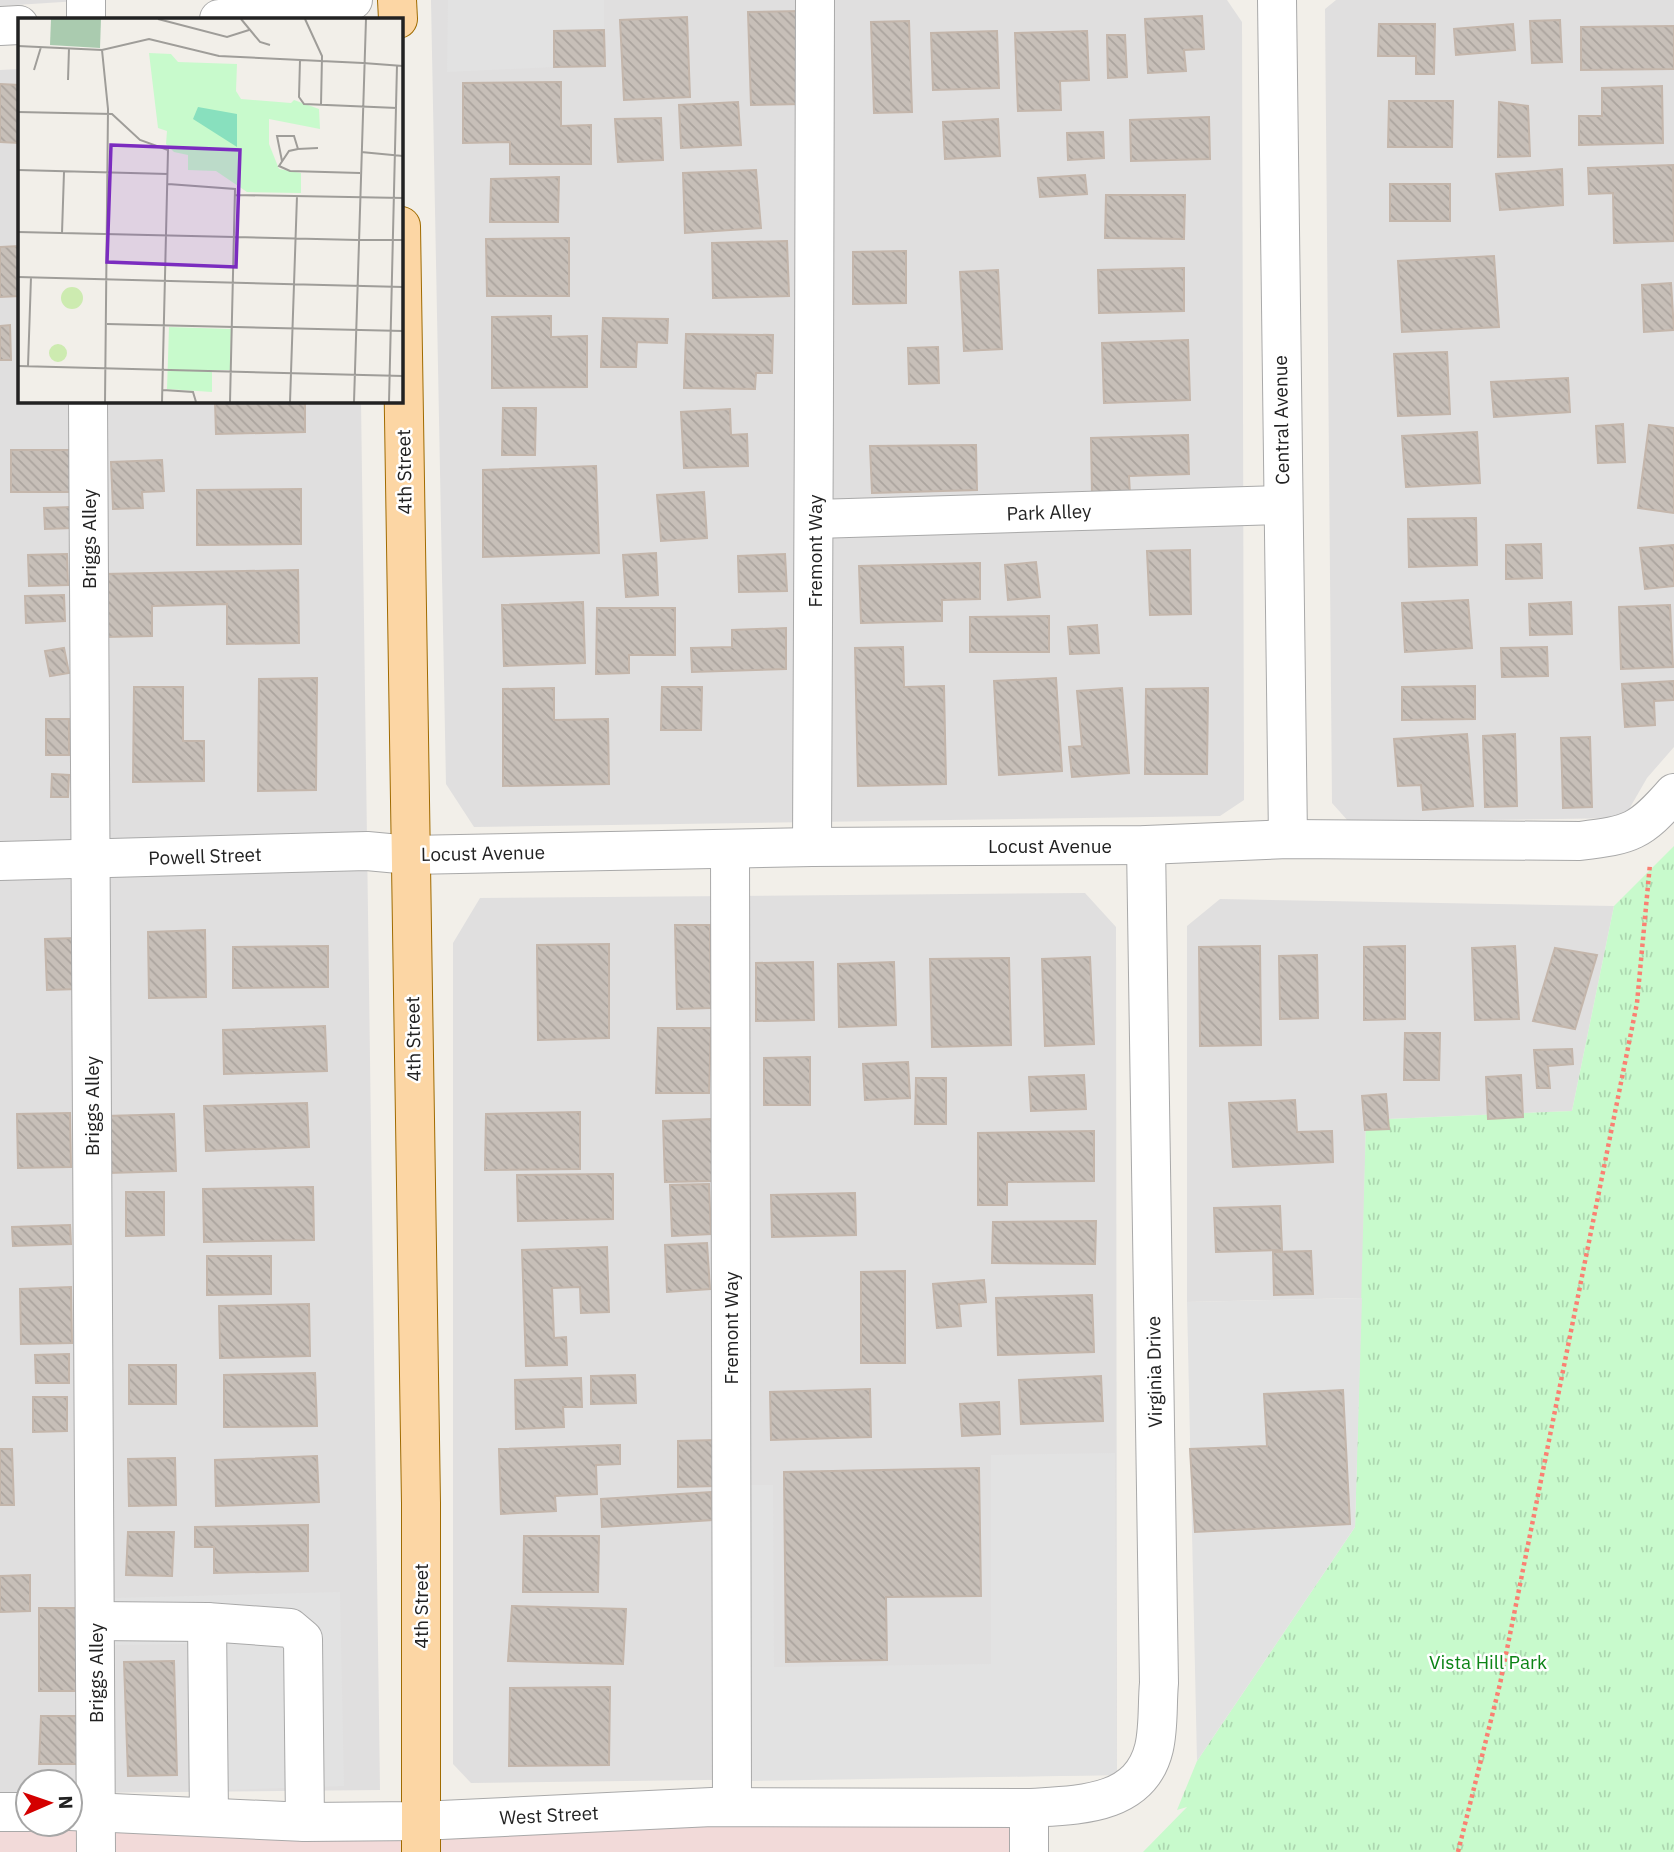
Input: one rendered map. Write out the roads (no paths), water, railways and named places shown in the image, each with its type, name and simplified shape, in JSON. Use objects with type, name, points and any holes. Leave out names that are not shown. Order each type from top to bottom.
[{"type":"main road","points":[[397,0],[398,18]]},
{"type":"main road","name":"4th Street","points":[[402,296],[421,1503],[420,1837]]},
{"type":"street","points":[[86,0],[86,18]]},
{"type":"street","points":[[256,18],[316,13],[353,0]]},
{"type":"street","name":"Fremont Way","points":[[811,847],[815,519],[815,0]]},
{"type":"street","name":"Central Avenue","points":[[1277,0],[1288,839]]},
{"type":"street","points":[[0,26],[18,25]]},
{"type":"street","name":"Briggs Alley","points":[[84,1795],[95,1621],[88,402]]},
{"type":"street","name":"Park Alley","points":[[815,519],[1282,505]]},
{"type":"street","name":"Locust Avenue","points":[[410,855],[811,847],[1146,845],[1288,839],[1580,841],[1620,836],[1637,828],[1664,804]]},
{"type":"street","name":"Virginia Drive","points":[[1029,1808],[1072,1806],[1125,1792],[1143,1774],[1155,1745],[1159,1683],[1146,845]]},
{"type":"street","name":"Fremont Way","points":[[730,849],[732,1807]]},
{"type":"street","name":"Powell Street","points":[[0,861],[367,851],[410,855]]},
{"type":"street","points":[[95,1621],[207,1622],[290,1628],[303,1639],[306,1822]]},
{"type":"street","points":[[207,1622],[209,1817]]},
{"type":"street","name":"West Street","points":[[84,1811],[306,1822],[420,1837],[732,1807],[1029,1808]]},
{"type":"street","points":[[1029,1808],[1029,1852]]},
{"type":"street","name":"Briggs Alley","points":[[84,1814],[96,1852]]},
{"type":"park label","name":"Vista Hill Park","points":[[1488,1662]]}]
